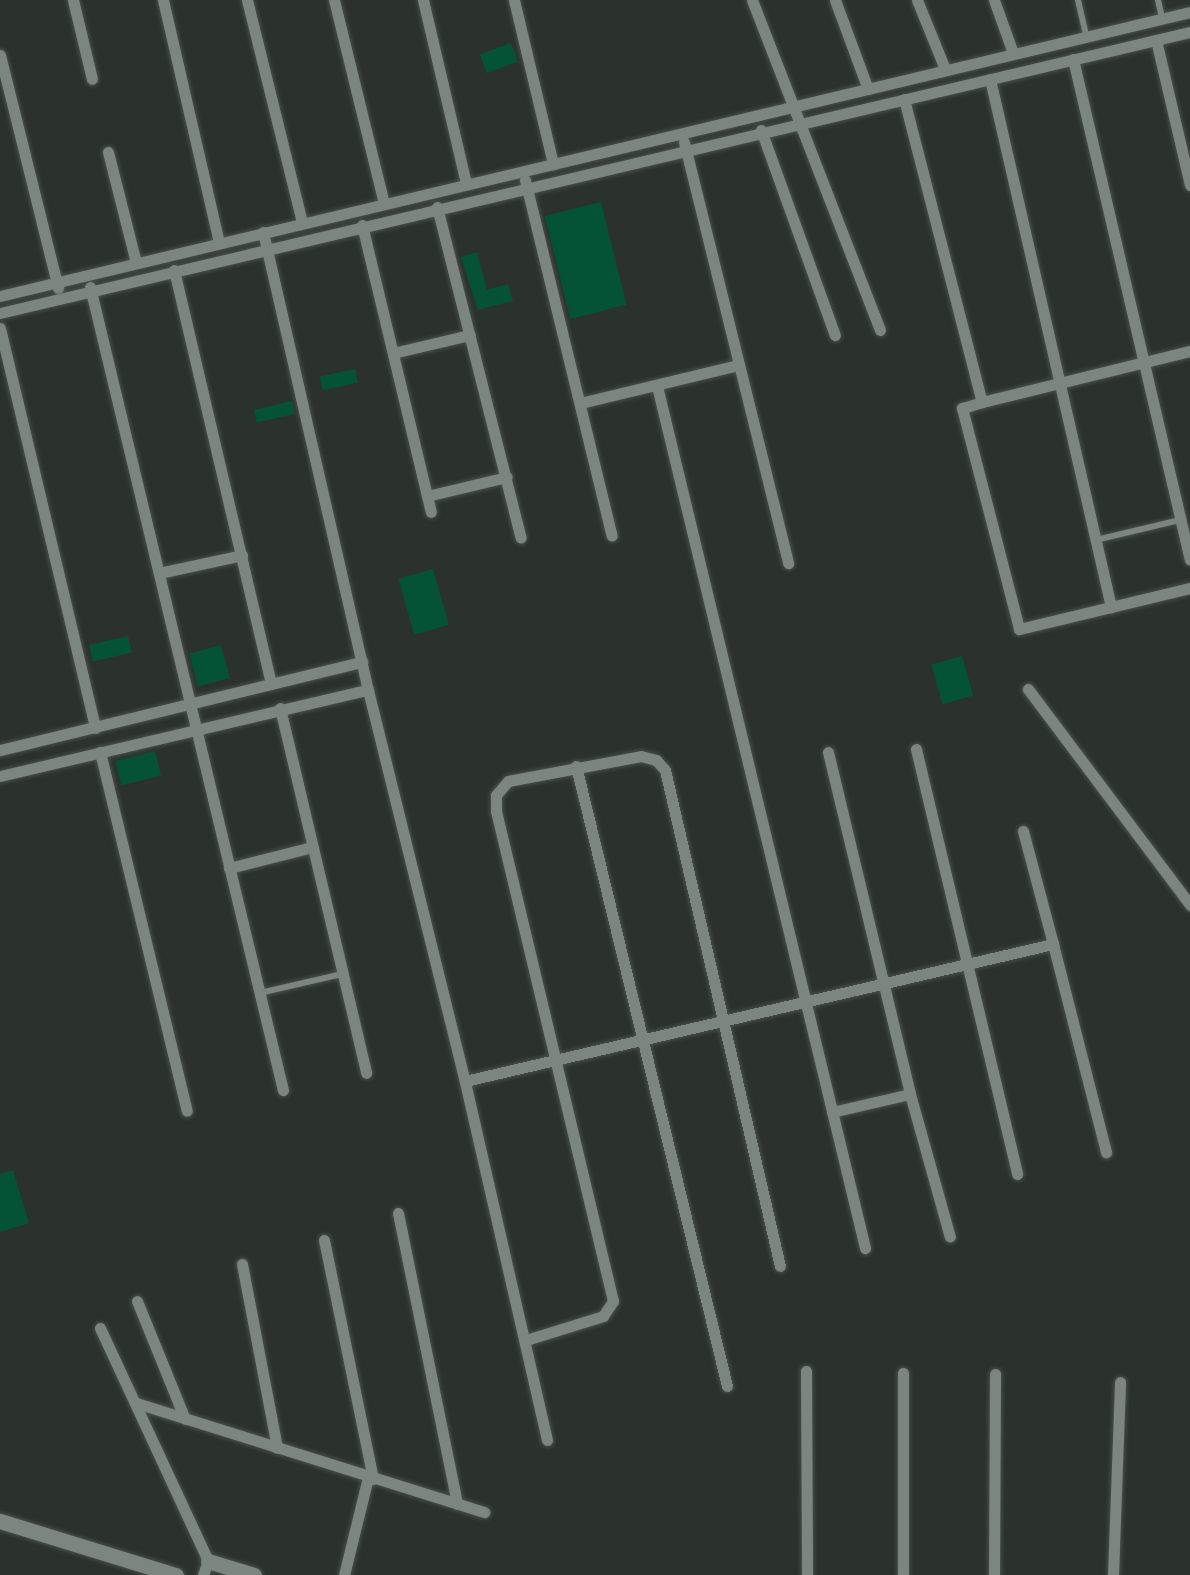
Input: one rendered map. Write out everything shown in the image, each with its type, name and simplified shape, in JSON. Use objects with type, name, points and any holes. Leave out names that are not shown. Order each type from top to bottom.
[{"type":"street","points":[[72,0],[92,79]]},
{"type":"street","points":[[164,0],[218,243]]},
{"type":"street","points":[[247,0],[302,222]]},
{"type":"street","points":[[334,0],[384,202]]},
{"type":"street","points":[[423,0],[466,184]]},
{"type":"street","points":[[514,0],[553,164]]},
{"type":"street","points":[[752,0],[880,330]]},
{"type":"street","points":[[835,0],[868,90]]},
{"type":"street","points":[[917,0],[945,69]]},
{"type":"street","points":[[994,0],[1013,54]]},
{"type":"street","points":[[0,296],[1190,12]]},
{"type":"street","points":[[0,312],[1190,32]]},
{"type":"street","points":[[1156,40],[1190,185]]},
{"type":"street","points":[[0,54],[60,298]]},
{"type":"street","points":[[1074,59],[1190,560]]},
{"type":"street","points":[[990,79],[1111,607]]},
{"type":"street","points":[[904,99],[982,402]]},
{"type":"street","points":[[757,116],[835,335]]},
{"type":"street","points":[[682,133],[788,562]]},
{"type":"street","points":[[108,152],[136,263]]},
{"type":"street","points":[[523,170],[612,536]]},
{"type":"street","points":[[436,207],[521,538]]},
{"type":"street","points":[[362,224],[431,512]]},
{"type":"street","points":[[263,232],[547,1440]]},
{"type":"street","points":[[174,270],[270,684]]},
{"type":"street","points":[[87,275],[282,1090]]},
{"type":"street","points":[[0,328],[95,728]]},
{"type":"street","points":[[393,353],[470,335]]},
{"type":"street","points":[[1190,351],[962,408],[1019,629],[1190,588]]},
{"type":"street","points":[[580,404],[738,365]]},
{"type":"street","points":[[657,386],[865,1248]]},
{"type":"street","points":[[427,496],[507,477]]},
{"type":"street","points":[[159,574],[242,555]]},
{"type":"street","points":[[362,662],[0,751],[1,776],[368,690]]},
{"type":"street","points":[[1028,689],[1190,905]]},
{"type":"street","points":[[280,708],[366,1073]]},
{"type":"street","points":[[916,748],[1017,1174]]},
{"type":"street","points":[[100,752],[187,1111]]},
{"type":"street","points":[[828,752],[910,1094],[950,1236]]},
{"type":"street","points":[[526,1340],[602,1316],[614,1301],[496,811],[496,795],[508,781],[641,756],[656,760],[666,770],[780,1266]]},
{"type":"street","points":[[576,766],[727,1386]]},
{"type":"street","points":[[1022,831],[1106,1152]]},
{"type":"street","points":[[229,868],[312,847]]},
{"type":"street","points":[[465,1081],[1052,944]]},
{"type":"street","points":[[832,1112],[910,1094]]},
{"type":"street","points":[[398,1213],[456,1504]]},
{"type":"street","points":[[324,1240],[370,1478],[344,1575]]},
{"type":"street","points":[[242,1264],[278,1448]]},
{"type":"street","points":[[137,1302],[185,1419]]},
{"type":"street","points":[[100,1328],[205,1568],[254,1575]]},
{"type":"street","points":[[806,1371],[808,1575]]},
{"type":"street","points":[[903,1373],[904,1575]]},
{"type":"street","points":[[994,1575],[995,1374]]},
{"type":"street","points":[[1113,1575],[1120,1382]]},
{"type":"street","points":[[136,1403],[484,1512]]},
{"type":"street","points":[[0,1520],[136,1569],[176,1575]]},
{"type":"lane","points":[[1078,0],[1086,36]]},
{"type":"lane","points":[[1158,0],[1162,18]]},
{"type":"lane","points":[[1095,540],[1180,520]]},
{"type":"lane","points":[[259,994],[342,974]]},
{"type":"building","points":[[511,43],[518,62],[487,73],[480,54]]},
{"type":"building","points":[[601,202],[627,305],[570,319],[545,216]]},
{"type":"building","points":[[477,252],[487,290],[508,284],[513,301],[478,310],[461,257]]},
{"type":"building","points":[[355,369],[358,383],[323,390],[320,376]]},
{"type":"building","points":[[292,401],[295,414],[257,422],[254,410]]},
{"type":"building","points":[[433,569],[449,625],[414,635],[398,579]]},
{"type":"building","points":[[128,636],[132,653],[93,662],[89,645]]},
{"type":"building","points":[[221,645],[230,678],[198,686],[189,654]]},
{"type":"building","points":[[962,656],[973,695],[943,704],[931,665]]},
{"type":"building","points":[[155,751],[161,775],[121,785],[115,761]]},
{"type":"building","points":[[13,1170],[29,1223],[0,1232],[0,1174]]}]
